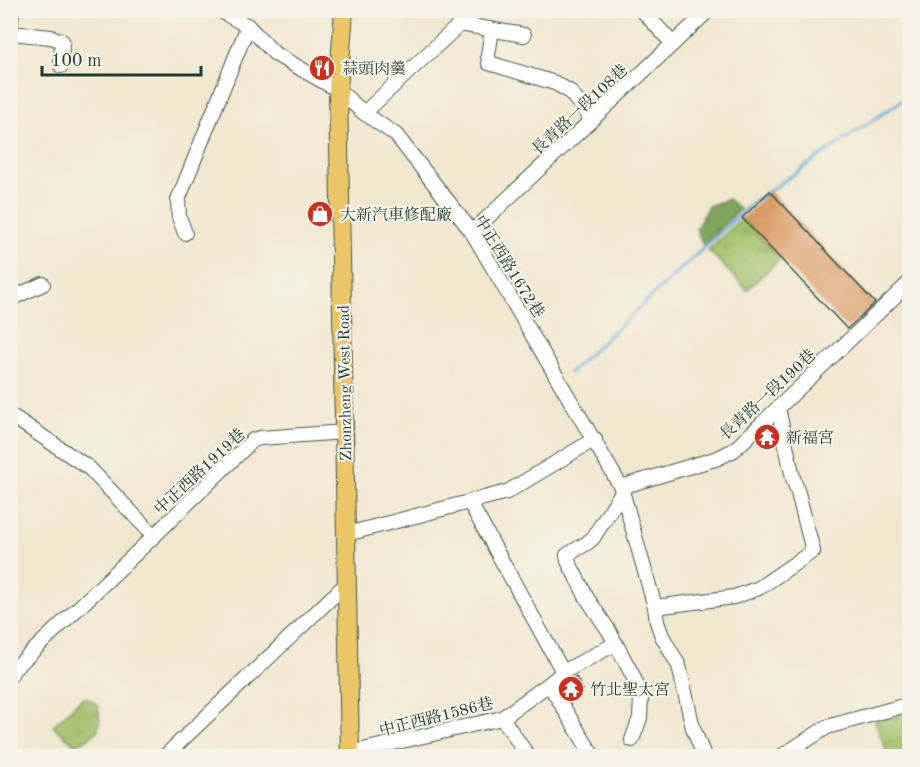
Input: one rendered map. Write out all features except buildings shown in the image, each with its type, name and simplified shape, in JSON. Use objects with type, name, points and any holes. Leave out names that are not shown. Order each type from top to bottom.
[{"type":"main road","name":"Zhonzheng West Road","points":[[344,10],[338,90],[350,755]]},
{"type":"street","points":[[12,10],[11,35],[51,37],[62,41],[61,66]]},
{"type":"street","name":"中正西路1672巷","points":[[219,10],[248,26],[275,54],[338,90],[364,113],[396,135],[472,232],[622,489],[655,607],[657,622],[679,666],[693,728],[704,756]]},
{"type":"street","points":[[642,10],[673,44]]},
{"type":"street","name":"長青路一段108巷","points":[[472,232],[709,10]]},
{"type":"street","points":[[364,113],[460,24],[524,35]]},
{"type":"street","points":[[185,233],[179,217],[178,200],[248,26]]},
{"type":"street","points":[[492,30],[489,63],[555,83],[569,92],[592,119]]},
{"type":"street","name":"長青路一段190巷","points":[[622,489],[718,458],[734,450],[909,282]]},
{"type":"street","points":[[10,299],[43,284]]},
{"type":"street","points":[[655,607],[734,597],[759,588],[813,551],[793,478],[778,408]]},
{"type":"street","name":"中正西路1919巷","points":[[15,418],[89,468],[154,536],[253,440],[345,432]]},
{"type":"street","points":[[347,534],[507,492],[594,439]]},
{"type":"street","points":[[622,489],[593,538],[567,555],[587,598],[609,631],[641,696],[640,718],[632,740]]},
{"type":"street","points":[[470,503],[563,672]]},
{"type":"street","points":[[10,676],[13,670],[154,536]]},
{"type":"street","points":[[165,756],[346,584]]},
{"type":"street","name":"中正西路1586巷","points":[[350,755],[502,718],[563,672],[615,644]]},
{"type":"street","points":[[549,684],[593,756]]},
{"type":"street","points":[[782,756],[827,727],[909,704]]},
{"type":"street","points":[[502,718],[528,756]]},
{"type":"green space","points":[[728,199],[740,209],[703,245],[696,229],[708,206]]},
{"type":"green space","points":[[742,218],[780,259],[747,290],[708,250]]},
{"type":"green space","points":[[82,698],[88,698],[98,705],[100,721],[94,734],[76,745],[53,726]]},
{"type":"green space","points":[[909,712],[909,756],[888,756],[875,721]]},
{"type":"waterway","points":[[569,373],[753,202],[910,95]]},
{"type":"place","name":"蒜頭肉羹","points":[[322,68]]},
{"type":"place","name":"大新汽車修配廠","points":[[320,214]]},
{"type":"place","name":"新福宮","points":[[767,437]]},
{"type":"place","name":"竹北聖太宮","points":[[571,689]]}]
